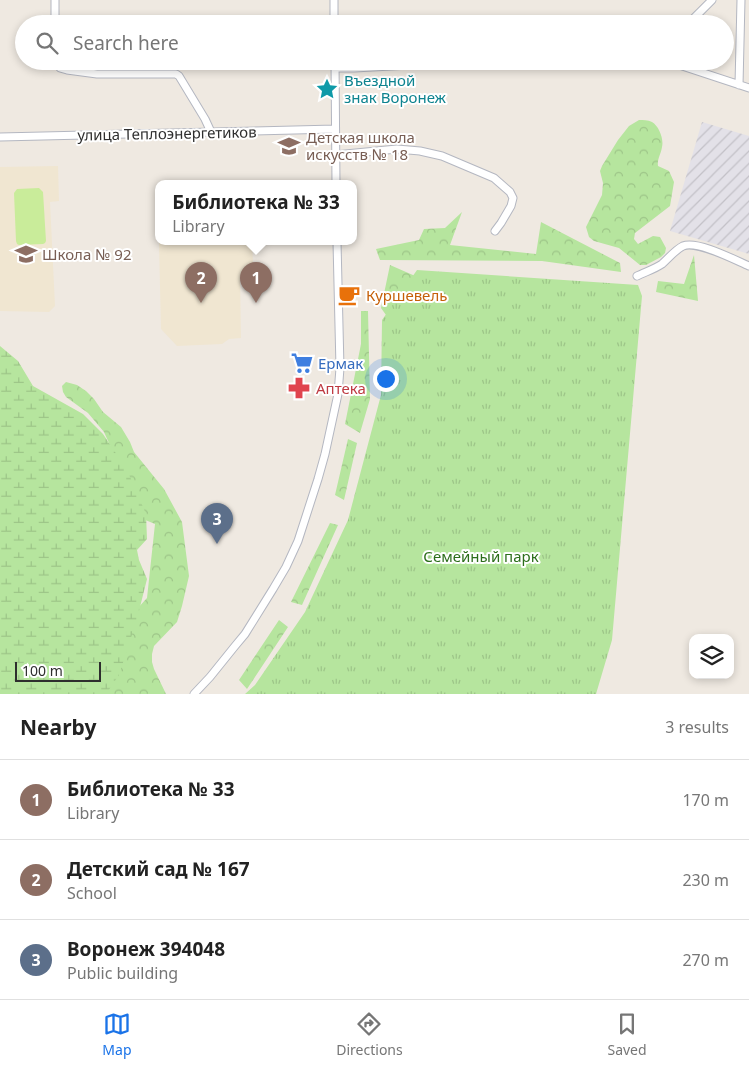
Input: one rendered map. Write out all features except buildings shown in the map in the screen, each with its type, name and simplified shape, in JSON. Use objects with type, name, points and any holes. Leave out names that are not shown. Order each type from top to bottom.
[{"type":"street","points":[[55,0],[55,15]]},
{"type":"street","points":[[334,0],[334,15]]},
{"type":"street","points":[[697,15],[712,0]]},
{"type":"street","points":[[739,85],[741,0]]},
{"type":"street","points":[[67,70],[97,74],[176,74],[205,119],[211,132]]},
{"type":"street","points":[[335,70],[336,180]]},
{"type":"street","points":[[694,70],[749,88]]},
{"type":"street","name":"улица Теплоэнергетиков","points":[[0,137],[335,129]]},
{"type":"street","points":[[335,155],[397,150],[420,151],[442,156],[494,178],[510,192],[513,198],[511,206],[496,231]]},
{"type":"street","points":[[194,694],[235,646],[286,567],[298,541],[318,479],[338,394],[340,368],[337,245]]},
{"type":"street","points":[[637,276],[660,265],[685,245],[696,245],[749,266]]},
{"type":"shaded area","points":[[702,122],[749,136],[749,254],[670,231]]},
{"type":"shaded area","name":"Школа № 92","points":[[58,166],[59,201],[50,202],[55,306],[49,312],[0,311],[0,167]]},
{"type":"shaded area","points":[[159,245],[252,245],[253,264],[240,277],[241,338],[229,339],[222,344],[177,346],[161,329]]},
{"type":"green space","points":[[639,120],[652,122],[659,130],[662,137],[662,150],[658,166],[669,171],[674,182],[670,206],[635,233],[634,239],[638,244],[653,236],[660,237],[666,248],[665,253],[661,257],[646,265],[640,265],[619,248],[594,241],[589,237],[586,227],[602,195],[603,183],[600,171],[602,166],[629,126]]},
{"type":"green space","points":[[39,188],[43,192],[46,241],[43,244],[19,245],[16,241],[14,193],[17,189]]},
{"type":"green space","points":[[462,212],[450,245],[536,254],[541,222],[620,263],[621,272],[542,261],[380,260],[376,249],[419,240],[424,229],[445,228]]},
{"type":"green space","points":[[694,255],[698,301],[656,292],[658,281],[684,284]]},
{"type":"green space","points":[[390,265],[422,279],[391,322],[381,308]]},
{"type":"green space","name":"Семейный парк","points":[[417,270],[638,285],[642,296],[612,640],[596,694],[245,694],[255,685],[305,612],[348,520],[381,395],[382,320]]},
{"type":"green space","points":[[361,311],[368,311],[370,399],[360,433],[345,424],[361,344]]},
{"type":"green space","points":[[0,346],[18,361],[33,386],[83,414],[103,434],[127,470],[146,514],[147,539],[137,550],[147,579],[137,619],[119,675],[106,694],[0,694]]},
{"type":"green space","points":[[66,382],[77,385],[86,391],[103,412],[121,427],[134,452],[164,489],[182,522],[189,576],[177,622],[154,646],[152,654],[154,669],[166,694],[99,694],[115,633],[147,598],[155,524],[138,517],[132,494],[104,432],[88,413],[66,397],[62,386]]},
{"type":"green space","points":[[348,439],[357,443],[344,500],[335,495]]},
{"type":"green space","points":[[330,523],[338,525],[302,605],[291,602]]},
{"type":"green space","points":[[279,620],[288,627],[247,689],[239,680]]},
{"type":"place","name":"Въездной знак Воронеж","points":[[327,89]]},
{"type":"place","name":"Детская школа искусств № 18","points":[[289,146]]},
{"type":"place","name":"Школа № 92","points":[[26,254]]},
{"type":"place","name":"Куршевель","points":[[349,295]]},
{"type":"place","name":"Детский сад № 167","points":[[201,303]]},
{"type":"place","name":"Библиотека № 33","points":[[256,303]]},
{"type":"place","name":"Ермак","points":[[302,363]]},
{"type":"place","name":"Аптека","points":[[299,388]]},
{"type":"place","name":"Воронеж 394048","points":[[217,544]]}]
